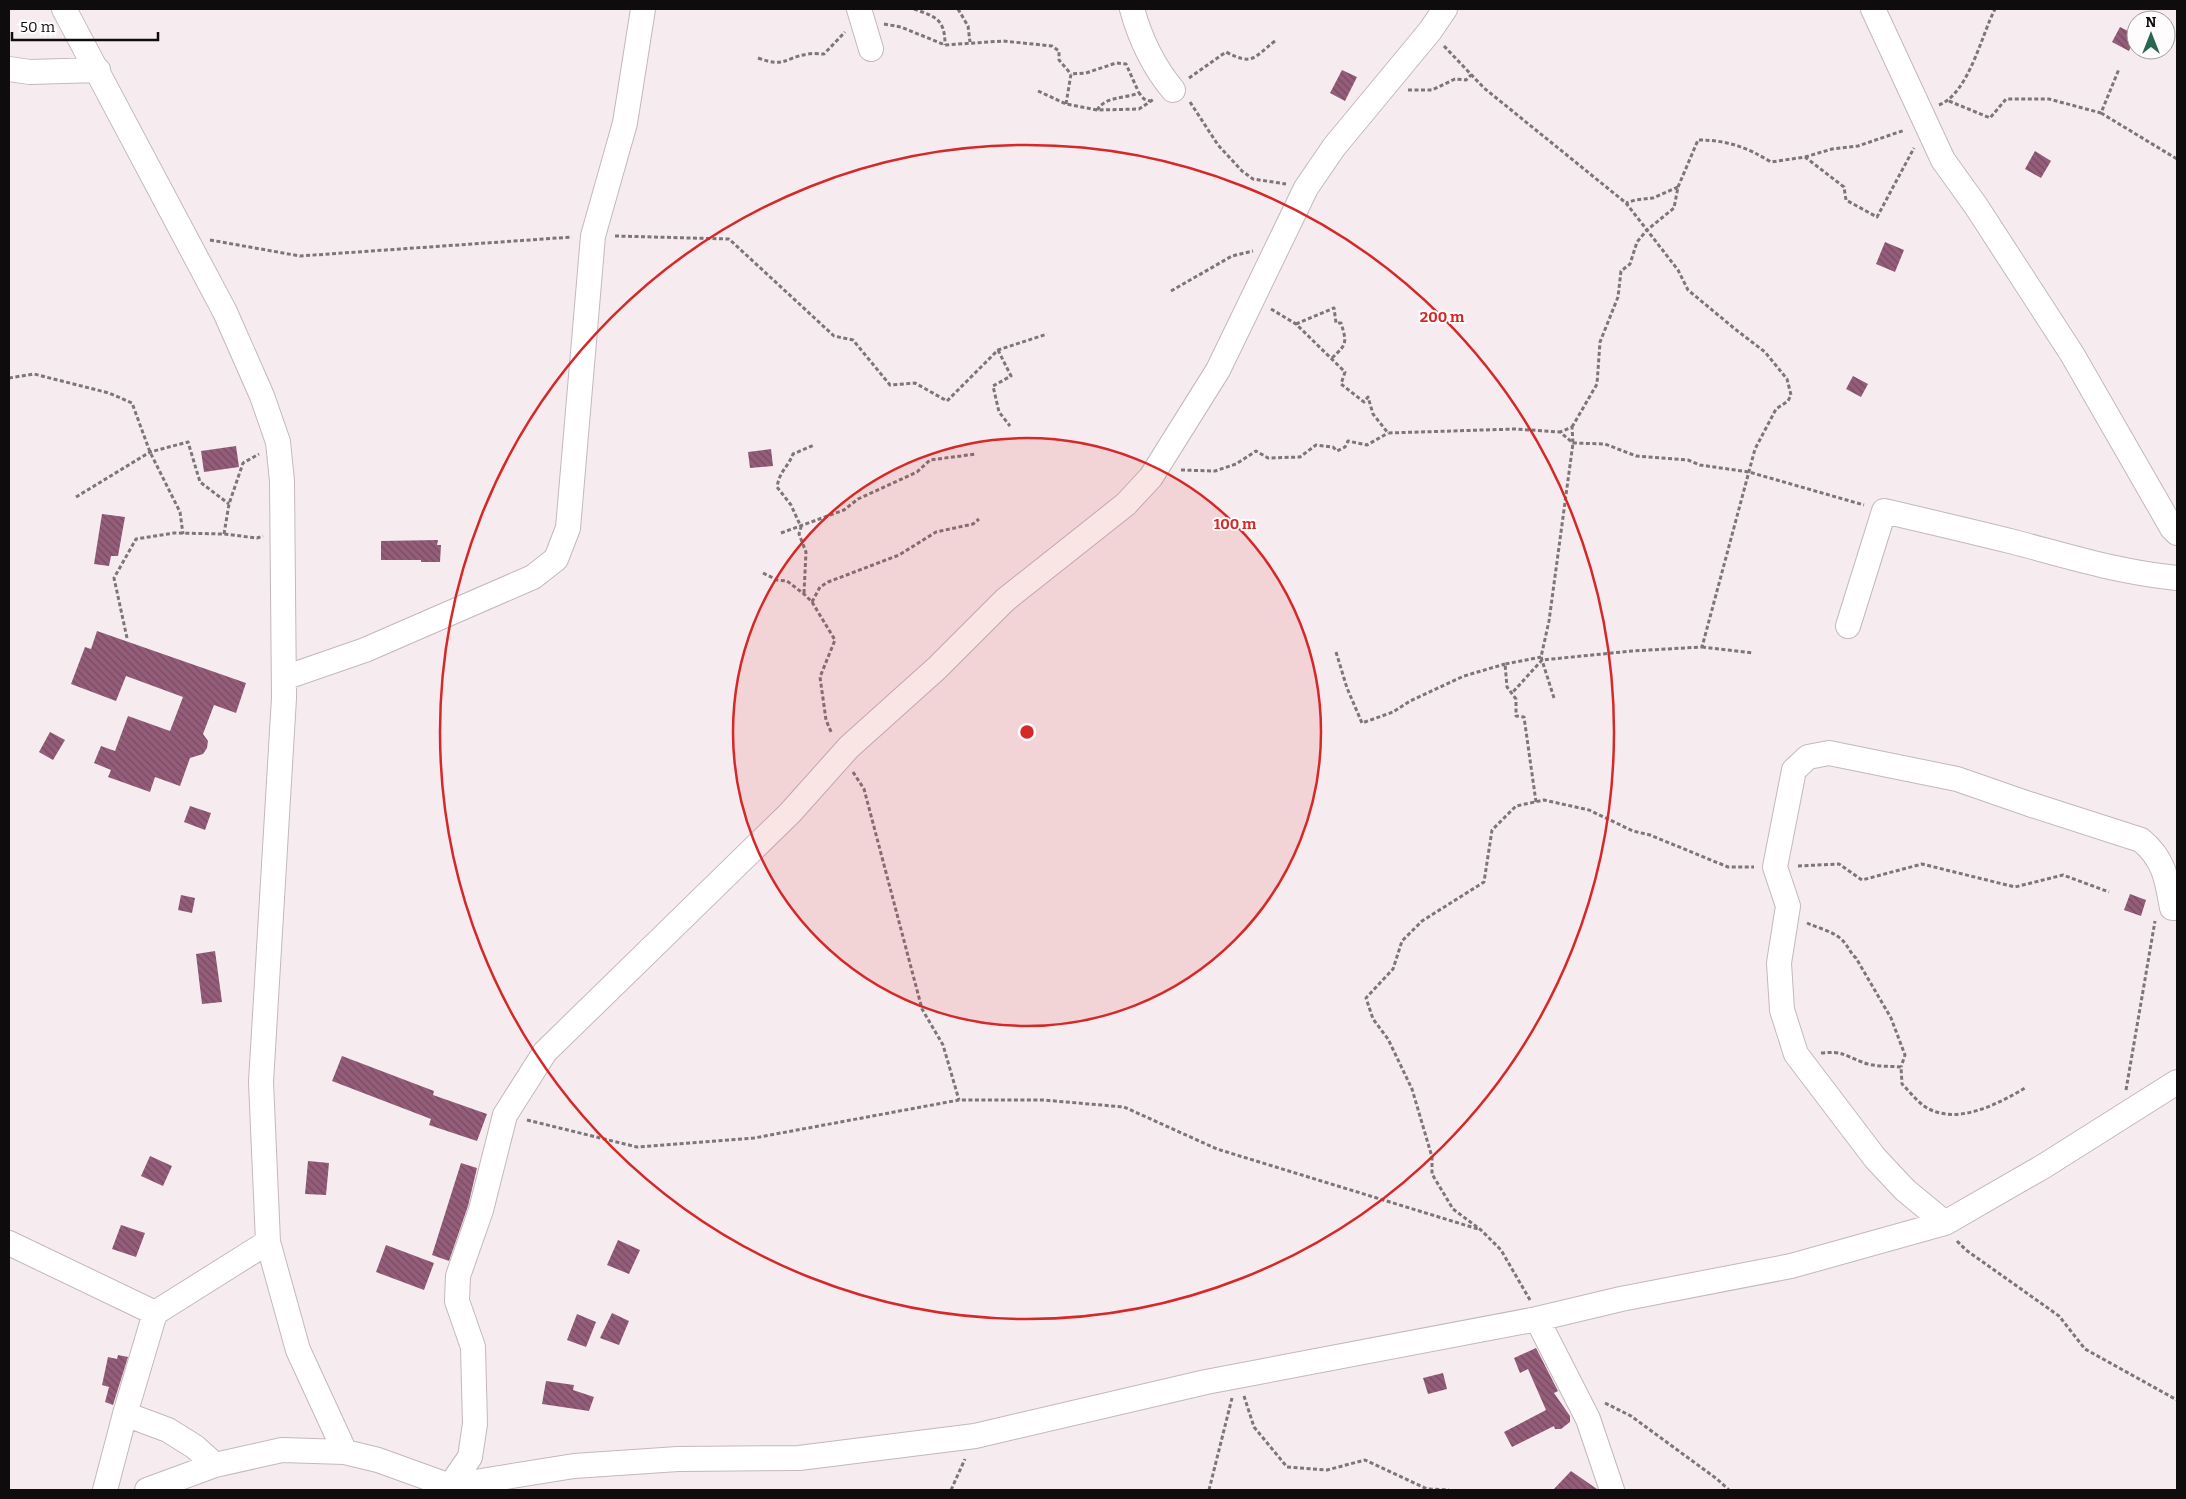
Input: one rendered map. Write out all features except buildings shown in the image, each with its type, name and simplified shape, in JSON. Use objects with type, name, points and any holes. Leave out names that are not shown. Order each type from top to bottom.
[{"type":"street","points":[[64,9],[225,312],[262,396],[278,442],[282,481],[284,678],[261,1082],[268,1242],[298,1350],[345,1452]]},
{"type":"street","points":[[284,678],[365,650],[533,577],[556,559],[568,528],[593,236],[625,123],[643,9]]},
{"type":"street","points":[[859,9],[871,49]]},
{"type":"street","points":[[1132,9],[1140,37],[1162,78],[1173,90]]},
{"type":"street","points":[[452,1488],[470,1456],[475,1424],[473,1347],[457,1301],[458,1276],[482,1210],[505,1114],[545,1052],[790,813],[849,746],[937,668],[1005,600],[1126,504],[1151,477],[1218,370],[1306,188],[1334,147],[1430,31],[1445,9]]},
{"type":"street","points":[[1873,9],[1943,160],[1976,206],[2072,354],[2128,454],[2172,528],[2177,533]]},
{"type":"street","points":[[9,69],[30,72],[98,70]]},
{"type":"street","points":[[1848,626],[1884,511],[2015,542],[2096,565],[2177,578]]},
{"type":"street","points":[[1943,1224],[1905,1190],[1875,1158],[1796,1054],[1782,1010],[1780,963],[1788,906],[1775,867],[1794,770],[1808,757],[1828,753],[1957,779],[2141,840],[2158,857],[2168,884],[2172,908],[2177,908]]},
{"type":"street","points":[[147,1490],[214,1465],[282,1450],[345,1452],[378,1460],[452,1488],[574,1466],[678,1459],[799,1458],[975,1436],[1238,1376],[1537,1320],[1620,1299],[1791,1266],[1943,1224],[2044,1166],[2177,1082]]},
{"type":"street","points":[[105,1490],[124,1414],[155,1313],[268,1242]]},
{"type":"street","points":[[9,1243],[155,1313]]},
{"type":"street","points":[[1537,1320],[1588,1418],[1612,1490]]},
{"type":"street","points":[[124,1414],[168,1430],[195,1447],[214,1465]]},
{"type":"path","points":[[914,9],[937,18],[945,31],[945,45]]},
{"type":"path","points":[[958,9],[968,26],[970,42]]},
{"type":"path","points":[[1151,477],[1155,478],[1184,469],[1215,471],[1236,464],[1256,451],[1268,458],[1300,457],[1316,445],[1333,447],[1337,451],[1345,447],[1348,441],[1367,445],[1388,433],[1515,429],[1560,432],[1572,427],[1597,384],[1600,342],[1618,297],[1621,271],[1630,264],[1637,242],[1674,208],[1678,188],[1698,140],[1720,140],[1752,150],[1770,162],[1805,157],[1832,149],[1858,146],[1910,128],[1949,101],[1975,60],[1995,9]]},
{"type":"path","points":[[1430,31],[1484,88],[1626,203],[1678,270],[1688,290],[1765,352],[1787,380],[1791,395],[1788,401],[1776,409],[1755,449],[1702,647]]},
{"type":"path","points":[[1003,41],[1052,46],[1060,51],[1058,60],[1071,74],[1086,74],[1116,63],[1126,64],[1139,93],[1144,99],[1151,101]]},
{"type":"path","points":[[1038,91],[1066,104],[1097,110],[1139,109],[1173,90],[1226,52],[1242,60],[1251,60],[1276,41]]},
{"type":"path","points":[[2100,113],[2120,69]]},
{"type":"path","points":[[1066,104],[1071,74]]},
{"type":"path","points":[[1380,92],[1432,90],[1455,79],[1466,80],[1471,75]]},
{"type":"path","points":[[1173,90],[1192,104],[1218,145],[1242,171],[1253,179],[1306,188]]},
{"type":"path","points":[[1097,110],[1102,102],[1109,99],[1124,98],[1139,93]]},
{"type":"path","points":[[1949,101],[1990,118],[2006,100],[2049,100],[2100,113],[2177,159]]},
{"type":"path","points":[[1805,157],[1844,186],[1846,200],[1877,217],[1924,120]]},
{"type":"path","points":[[1626,203],[1653,198],[1678,188]]},
{"type":"path","points":[[185,235],[300,256],[593,236],[728,239],[834,336],[853,340],[890,385],[915,383],[947,401],[998,350],[1047,334]]},
{"type":"path","points":[[1171,291],[1232,256],[1265,248],[1276,249]]},
{"type":"path","points":[[1260,282],[1269,308],[1296,324],[1332,358],[1345,372],[1342,384],[1364,402],[1368,397],[1372,414],[1388,433]]},
{"type":"path","points":[[1296,324],[1334,308],[1336,323],[1342,323],[1346,340],[1345,347],[1332,358]]},
{"type":"path","points":[[998,350],[1011,376],[993,386],[999,412],[1010,426]]},
{"type":"path","points":[[9,378],[34,374],[109,393],[132,402],[150,452],[180,512],[182,534]]},
{"type":"path","points":[[1554,698],[1542,658],[1574,443],[1572,427]]},
{"type":"path","points":[[1560,432],[1574,443],[1606,444],[1636,456],[1688,460],[1700,465],[1749,472],[1884,511]]},
{"type":"path","points":[[76,497],[150,452],[188,442],[200,482],[229,504]]},
{"type":"path","points":[[224,534],[229,504],[243,463],[278,442]]},
{"type":"path","points":[[804,594],[806,552],[799,534],[801,527],[791,506],[777,487],[780,475],[790,462],[793,454],[814,445]]},
{"type":"path","points":[[781,533],[844,510],[858,499],[917,472],[930,460],[976,454]]},
{"type":"path","points":[[812,602],[820,587],[828,582],[899,554],[936,532],[973,524],[979,519]]},
{"type":"path","points":[[127,638],[114,578],[136,539],[174,533],[224,534],[257,538],[282,529]]},
{"type":"path","points":[[763,573],[777,580],[787,580],[804,594],[812,602],[835,640],[820,677],[826,720],[833,736],[849,746]]},
{"type":"path","points":[[1336,652],[1347,688],[1362,723],[1393,712],[1410,701],[1464,676],[1505,664],[1542,658],[1702,647],[1753,653]]},
{"type":"path","points":[[1512,693],[1542,658]]},
{"type":"path","points":[[1505,664],[1508,687],[1516,699],[1516,716],[1524,717],[1536,802]]},
{"type":"path","points":[[831,768],[852,771],[864,789],[922,1009],[943,1045],[959,1100]]},
{"type":"path","points":[[1537,1320],[1532,1303],[1501,1250],[1480,1230],[1453,1209],[1432,1174],[1432,1157],[1412,1089],[1388,1038],[1373,1019],[1366,998],[1393,969],[1402,941],[1422,921],[1484,882],[1492,830],[1516,806],[1544,800],[1589,810],[1633,831],[1650,835],[1728,867],[1839,864],[1862,880],[1922,864],[2015,887],[2063,875],[2109,892]]},
{"type":"path","points":[[1788,906],[1807,922],[1839,937],[1851,948],[1891,1018],[1905,1055],[1901,1067],[1902,1084],[1924,1106],[1944,1114],[1972,1113],[2005,1100],[2025,1088]]},
{"type":"path","points":[[2121,1116],[2155,919]]},
{"type":"path","points":[[1796,1054],[1836,1052],[1850,1055],[1863,1063],[1901,1067]]},
{"type":"path","points":[[505,1114],[637,1147],[754,1138],[959,1100],[1043,1100],[1124,1107],[1217,1149],[1480,1230]]},
{"type":"path","points":[[1943,1224],[1966,1250],[2059,1316],[2084,1349],[2177,1400]]},
{"type":"path","points":[[1209,1490],[1238,1376]]},
{"type":"path","points":[[1238,1376],[1254,1427],[1287,1467],[1327,1470],[1364,1460],[1427,1489],[1449,1490]]},
{"type":"path","points":[[1572,1386],[1631,1416],[1717,1479],[1729,1490]]},
{"type":"path","points":[[951,1490],[975,1436]]}]
